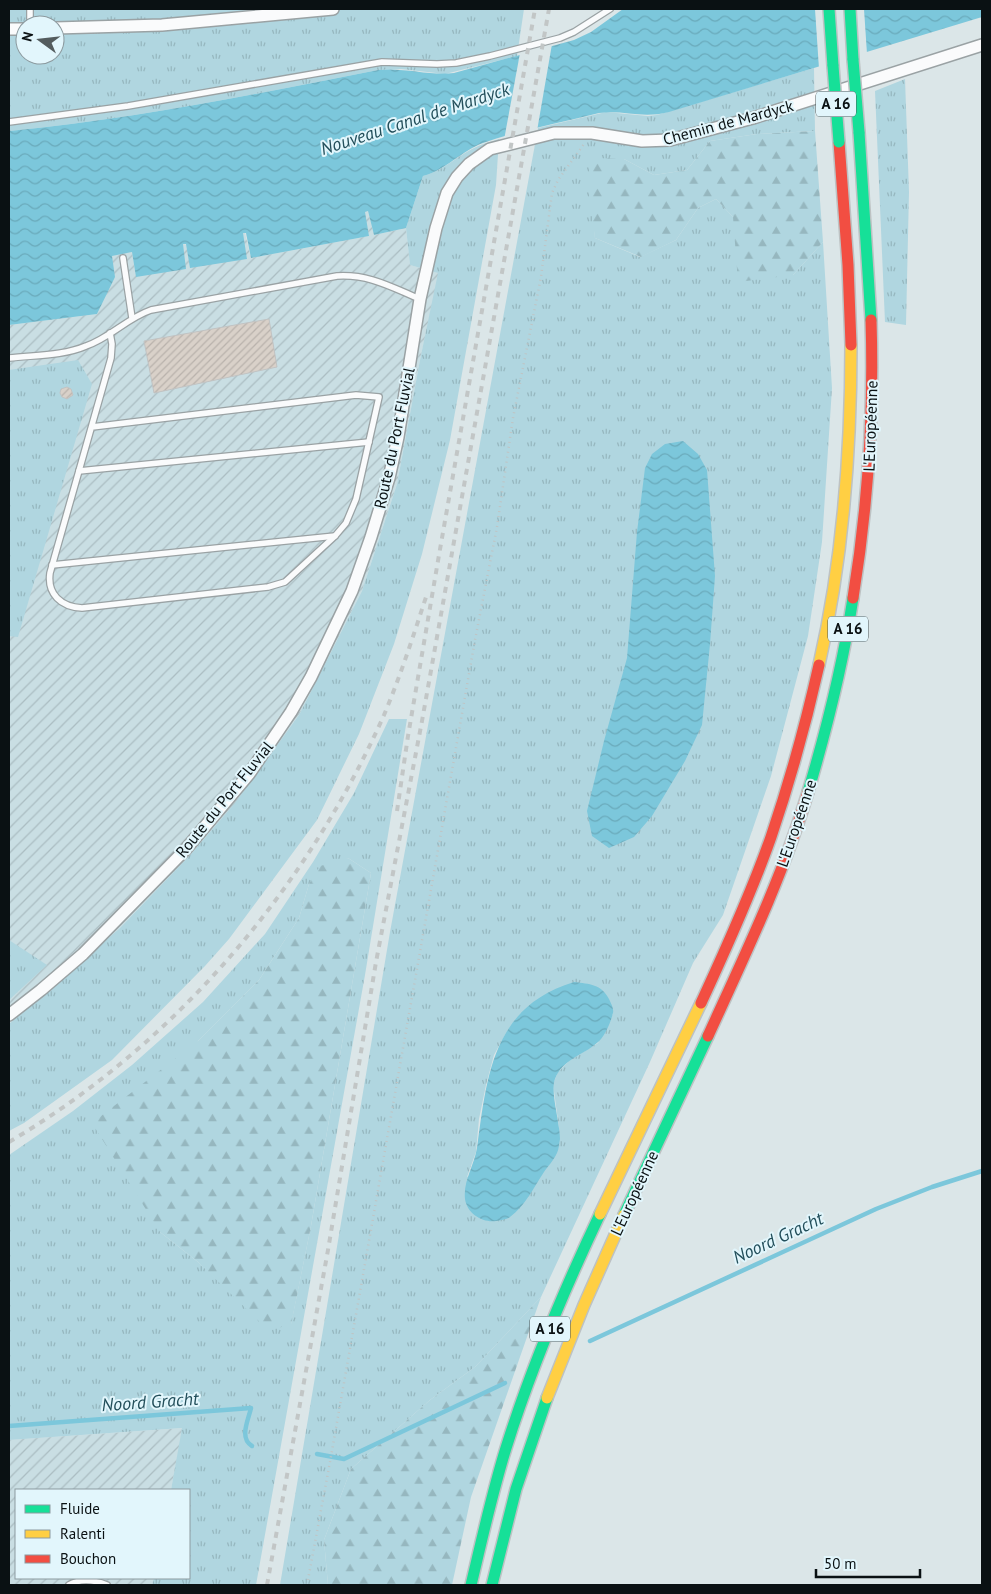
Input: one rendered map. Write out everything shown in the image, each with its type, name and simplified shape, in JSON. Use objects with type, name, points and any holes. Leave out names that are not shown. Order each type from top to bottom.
[{"type":"highway","name":"L'Européenne","points":[[471,1585],[496,1483],[535,1367],[558,1307],[581,1256],[740,915],[778,814],[809,711],[823,650],[839,553],[850,418],[850,309],[829,9]]},
{"type":"highway","name":"L'Européenne","points":[[492,1585],[518,1484],[558,1364],[600,1265],[738,971],[772,890],[801,812],[828,722],[858,573],[865,513],[871,429],[871,308],[850,9]]},
{"type":"street","points":[[65,28],[162,25],[333,9]]},
{"type":"street","name":"Chemin de Mardyck","points":[[420,299],[444,201],[452,184],[469,164],[490,149],[544,134],[564,132],[592,133],[634,141],[670,140],[753,118],[982,45]]},
{"type":"street","name":"Route du Port Fluvial","points":[[9,1014],[41,990],[83,954],[186,849],[249,774],[305,688],[330,640],[352,591],[380,509],[401,423],[420,299]]},
{"type":"lane","points":[[9,122],[128,106],[382,62],[437,64],[467,61],[560,38],[574,32],[610,9]]},
{"type":"lane","points":[[123,258],[132,318]]},
{"type":"lane","points":[[9,358],[79,349],[94,343],[132,318],[161,307],[337,276],[356,276],[373,279],[420,299]]},
{"type":"lane","points":[[92,427],[362,394],[379,397],[354,507],[346,522],[335,536],[285,582],[275,586],[82,608],[67,605],[55,597],[49,585],[52,565],[110,358],[112,344],[110,332]]},
{"type":"lane","points":[[79,471],[369,442]]},
{"type":"lane","points":[[52,565],[335,536]]},
{"type":"lane","points":[[69,1585],[74,1582],[87,1580],[107,1585]]},
{"type":"path","points":[[307,1585],[497,527],[513,418],[542,277],[552,193],[558,180],[592,133]]},
{"type":"shaded area","points":[[368,211],[374,235],[406,228],[410,265],[439,273],[420,360],[397,484],[362,591],[299,715],[235,804],[191,854],[120,928],[9,1024],[9,325],[97,314],[114,277],[111,256],[132,252],[136,276],[183,244],[247,259],[242,233],[245,233],[251,258],[369,236],[364,212]]},
{"type":"shaded area","points":[[183,1428],[171,1489],[15,1489],[15,1579],[154,1579],[152,1585],[9,1585],[9,1440]]},
{"type":"green space","points":[[9,9],[524,9],[517,56],[445,74],[401,69],[378,70],[148,113],[9,131]]},
{"type":"green space","points":[[814,68],[815,131],[757,134],[710,141],[687,170],[654,175],[624,159],[589,159],[595,238],[640,257],[676,240],[698,208],[716,199],[793,275],[823,242],[832,388],[822,542],[808,636],[771,776],[723,915],[693,963],[650,1062],[541,1297],[475,1367],[430,1400],[351,1469],[324,1540],[328,1585],[280,1585],[390,932],[538,128],[606,112],[648,116],[657,115]],"holes":[[[612,1007],[613,1014],[598,1043],[569,1061],[558,1072],[553,1084],[559,1128],[467,1177],[476,1152],[479,1119],[494,1055],[506,1033],[521,1013]]]},
{"type":"green space","points":[[905,79],[909,192],[906,325],[885,322],[875,91]]},
{"type":"green space","points":[[815,131],[823,242],[793,275],[738,282],[733,217],[716,199],[698,208],[676,240],[641,257],[595,238],[589,194],[589,158],[624,159],[654,175],[687,170],[710,141],[757,134]]},
{"type":"green space","points":[[499,139],[496,185],[450,440],[422,554],[394,644],[359,734],[317,820],[229,939],[205,966],[112,1060],[24,1123],[9,1131],[9,1024],[120,928],[191,854],[235,803],[299,715],[362,591],[397,484],[438,273],[410,265],[406,228],[423,176],[442,168],[475,147]]},
{"type":"green space","points":[[78,360],[92,384],[18,637],[9,636],[9,370]]},
{"type":"green space","points":[[389,719],[407,719],[365,975],[256,1585],[152,1585],[154,1579],[190,1579],[190,1489],[171,1489],[182,1428],[9,1440],[9,1155],[73,1111],[132,1065],[203,1002],[265,934],[313,862],[354,793]],"holes":[[[348,858],[371,873],[311,1226],[291,1324],[233,1294],[198,1262],[160,1232],[198,1041],[259,980],[299,918],[309,884]]]},
{"type":"green space","points":[[348,858],[371,873],[311,1226],[291,1325],[268,1330],[198,1262],[160,1232],[92,1123],[198,1041],[259,980],[299,918],[309,884],[320,866]]},
{"type":"green space","points":[[9,940],[47,965],[9,1000]]},
{"type":"green space","points":[[541,1297],[471,1497],[452,1585],[328,1585],[324,1540],[351,1469],[430,1400],[475,1367]]},
{"type":"water","name":"Nouveau Canal de Mardyck","points":[[623,9],[982,9],[982,17],[669,112],[650,115],[599,113],[526,130],[483,143],[439,169],[423,176],[406,228],[374,235],[368,211],[365,212],[369,236],[251,258],[246,233],[243,233],[247,259],[190,268],[186,244],[183,244],[186,269],[136,277],[132,252],[112,256],[115,277],[97,314],[9,325],[9,131],[148,113],[378,70],[454,73],[574,40],[591,32]]},
{"type":"water","points":[[683,441],[698,454],[707,470],[715,576],[702,725],[685,761],[652,816],[634,837],[609,848],[592,836],[587,811],[627,658],[637,532],[645,468],[652,454],[665,444]]},
{"type":"water","points":[[574,982],[590,984],[606,994],[613,1008],[611,1021],[600,1041],[568,1062],[558,1072],[555,1079],[554,1099],[560,1139],[558,1151],[554,1158],[525,1202],[515,1213],[505,1219],[486,1221],[476,1216],[469,1209],[466,1204],[465,1192],[477,1148],[490,1070],[498,1047],[510,1027],[526,1008],[547,993]]},
{"type":"pier","points":[[815,9],[864,9],[867,54],[819,69]]},
{"type":"pier","points":[[552,44],[537,131],[504,140],[520,53]]},
{"type":"building","points":[[269,319],[277,367],[154,393],[144,341]]},
{"type":"building","points":[[67,387],[71,389],[73,395],[67,399],[62,397],[60,393],[61,389]]},
{"type":"waterway","name":"Noord Gracht","points":[[590,1341],[876,1209],[932,1187],[982,1171]]},
{"type":"waterway","name":"Noord Gracht","points":[[317,1454],[344,1459],[505,1383]]},
{"type":"waterway","name":"Noord Gracht","points":[[9,1426],[251,1408],[245,1434],[248,1443],[252,1446]]},
{"type":"railway","points":[[397,811],[439,555],[535,9]]},
{"type":"railway","points":[[267,1585],[328,1250],[376,962],[422,721],[549,9]]},
{"type":"railway","points":[[9,1142],[70,1103],[127,1059],[180,1010],[230,957],[275,901],[316,842],[352,780],[390,701],[426,597]]},
{"type":"traffic: fast","points":[[829,9],[833,66]]},
{"type":"traffic: fast","points":[[850,9],[853,60]]},
{"type":"traffic: fast","points":[[853,60],[859,132]]},
{"type":"traffic: fast","points":[[833,66],[839,142]]},
{"type":"traffic: fast","points":[[859,132],[871,320]]},
{"type":"traffic: fast","points":[[808,792],[834,696],[853,598]]},
{"type":"traffic: fast","points":[[624,1215],[708,1036]]},
{"type":"traffic: fast","points":[[471,1585],[496,1482],[526,1388],[574,1271],[600,1214]]},
{"type":"traffic: fast","points":[[492,1585],[516,1489],[547,1398]]},
{"type":"traffic: slow","points":[[819,665],[840,546],[847,466],[851,345]]},
{"type":"traffic: slow","points":[[600,1214],[701,1003]]},
{"type":"traffic: slow","points":[[547,1398],[584,1305],[624,1215]]},
{"type":"traffic: jam","points":[[839,142],[848,265],[851,345]]},
{"type":"traffic: jam","points":[[853,598],[863,529],[869,459],[872,390],[871,320]]},
{"type":"traffic: jam","points":[[701,1003],[747,900],[771,837],[785,795],[819,665]]},
{"type":"traffic: jam","points":[[708,1036],[775,885],[808,792]]}]
